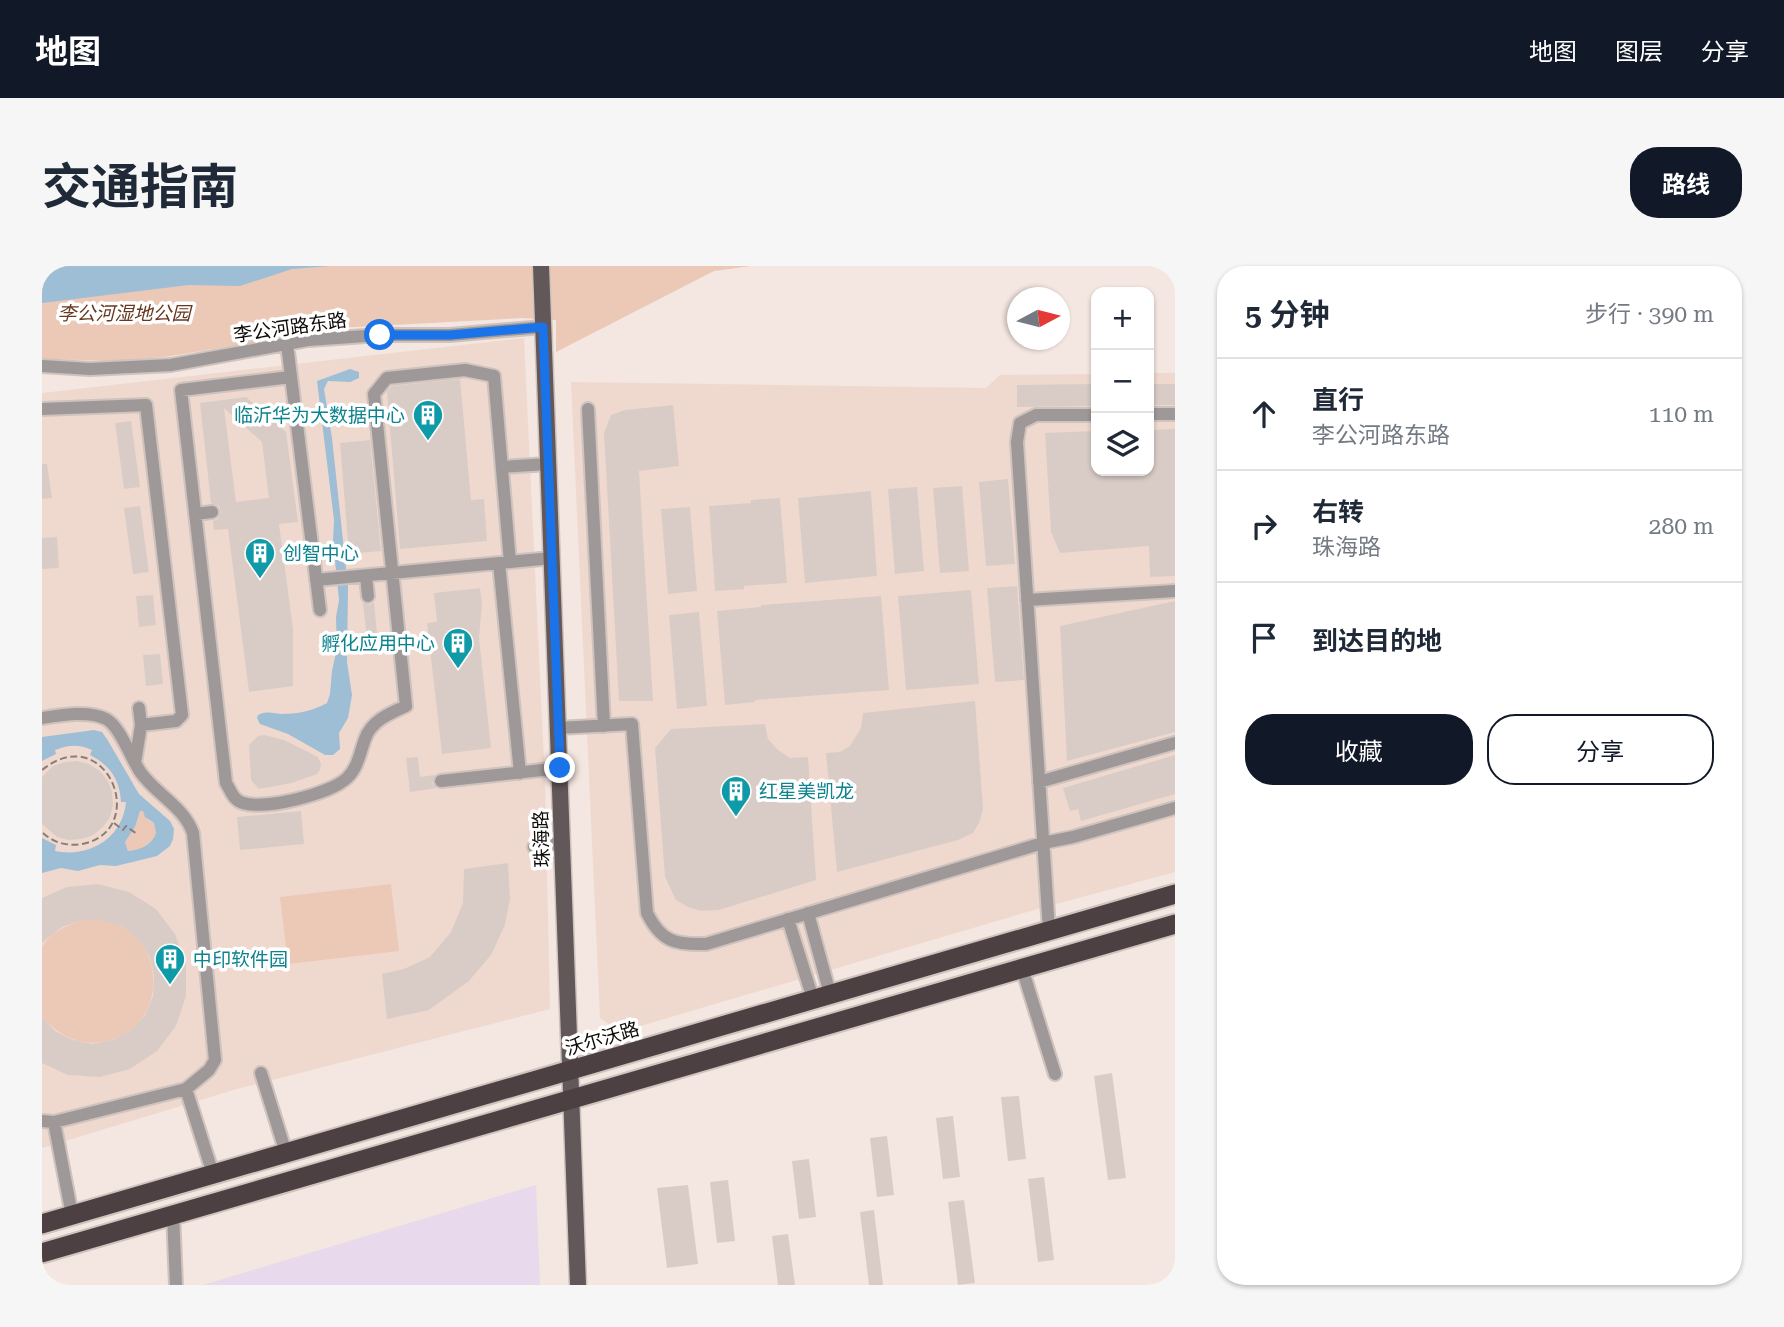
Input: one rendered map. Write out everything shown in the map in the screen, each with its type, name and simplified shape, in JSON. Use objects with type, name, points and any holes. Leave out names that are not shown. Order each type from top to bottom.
[{"type":"highway","name":"沃尔沃路","points":[[42,1224],[1175,894]]},
{"type":"highway","points":[[42,1252],[1175,923]]},
{"type":"main road","name":"珠海路","points":[[541,274],[578,1285]]},
{"type":"street","name":"李公河路东路","points":[[42,366],[90,369],[170,365],[286,344],[380,335],[450,335],[543,327]]},
{"type":"street","points":[[286,344],[320,610]]},
{"type":"street","points":[[290,377],[181,390],[226,783],[234,798],[244,803],[266,803],[325,791],[348,778],[360,758],[365,736],[374,724],[388,713],[406,706],[374,394],[387,378],[466,370],[494,376],[520,773]]},
{"type":"street","points":[[42,409],[146,405],[182,715],[176,722],[141,725]]},
{"type":"street","points":[[588,409],[604,726]]},
{"type":"street","points":[[1154,414],[1175,414]]},
{"type":"street","points":[[1049,930],[1017,442],[1020,423],[1036,415],[1091,415]]},
{"type":"street","points":[[502,467],[548,464]]},
{"type":"street","points":[[195,513],[212,512]]},
{"type":"street","points":[[316,580],[552,558]]},
{"type":"street","points":[[366,576],[368,596]]},
{"type":"street","points":[[1027,600],[1175,591]]},
{"type":"street","points":[[135,764],[141,725],[139,708]]},
{"type":"street","points":[[42,718],[86,715],[107,719],[117,730],[135,764],[152,786],[186,818],[193,833],[215,1060],[209,1070],[186,1089],[48,1122],[72,1215]]},
{"type":"street","points":[[558,728],[632,724],[647,913],[654,928],[666,938],[683,944],[706,944],[1043,842],[1073,837],[1175,808]]},
{"type":"street","points":[[1039,782],[1175,743]]},
{"type":"street","points":[[442,781],[560,768]]},
{"type":"street","points":[[534,847],[562,843]]},
{"type":"street","points":[[808,913],[821,997]]},
{"type":"street","points":[[788,919],[821,997]]},
{"type":"street","points":[[1022,968],[1055,1074]]},
{"type":"street","points":[[261,1073],[286,1153]]},
{"type":"street","points":[[186,1089],[213,1174]]},
{"type":"street","points":[[173,1213],[176,1285]]},
{"type":"path","points":[[42,770],[64,757],[89,759],[109,774],[118,797],[113,822],[95,840],[71,845],[58,843],[42,832]]},
{"type":"path","points":[[113,822],[123,830],[126,825],[137,834]]},
{"type":"shaded area","points":[[524,338],[545,783],[550,1009],[237,1089],[42,1148],[42,393]]},
{"type":"shaded area","points":[[1154,373],[1175,373],[1175,872],[1034,910],[620,1032],[600,1018],[571,382],[986,388],[1000,375],[1091,374],[1091,476],[1154,476]]},
{"type":"shaded area","points":[[536,1185],[540,1285],[203,1285]]},
{"type":"green space","name":"李公河湿地公园","points":[[42,266],[751,266],[714,271],[556,352],[556,320],[522,318],[337,328],[171,356],[121,361],[42,359]]},
{"type":"green space","points":[[140,811],[154,823],[156,833],[152,841],[145,846],[128,851],[125,842],[135,827]]},
{"type":"green space","points":[[391,884],[399,951],[288,964],[280,897]]},
{"type":"green space","points":[[82,920],[103,920],[125,928],[141,943],[150,961],[153,981],[150,1002],[141,1020],[125,1034],[103,1042],[77,1041],[55,1029],[42,1017],[42,947],[54,933]]},
{"type":"water","points":[[42,266],[330,266],[292,269],[240,286],[189,285],[42,303]]},
{"type":"water","points":[[350,369],[359,372],[359,378],[350,382],[328,381],[324,389],[348,587],[347,662],[352,695],[348,718],[339,733],[340,749],[333,755],[325,755],[288,734],[260,724],[257,718],[264,713],[287,714],[311,710],[327,703],[330,694],[337,648],[336,617],[339,600],[333,541],[334,520],[317,381]]},
{"type":"water","points":[[94,730],[102,732],[139,794],[170,821],[174,829],[170,846],[157,856],[116,866],[100,865],[78,871],[61,868],[42,873],[42,838],[56,845],[55,851],[92,848],[102,843],[118,826],[126,802],[121,802],[119,787],[113,774],[103,763],[90,755],[92,750],[78,746],[65,747],[55,750],[56,754],[42,761],[42,737]],"holes":[[[140,811],[143,811],[145,817],[154,823],[156,833],[152,841],[145,846],[128,851],[125,842],[135,827]]]},
{"type":"building","name":"临沂华为大数据中心","points":[[460,379],[471,500],[484,499],[487,541],[400,549],[387,392],[392,386]]},
{"type":"building","points":[[1091,384],[1091,406],[1017,407],[1017,385]]},
{"type":"building","points":[[1154,384],[1175,384],[1175,405],[1154,405]]},
{"type":"building","name":"创智中心","points":[[246,397],[286,432],[298,522],[279,524],[293,629],[293,686],[249,692],[228,529],[214,530],[213,521],[218,519],[221,512],[219,506],[211,503],[200,403]],"holes":[[[224,408],[262,442],[269,498],[236,502]]]},
{"type":"building","points":[[673,405],[679,466],[639,471],[653,701],[619,701],[604,433],[611,415],[625,410]]},
{"type":"building","points":[[131,421],[140,487],[124,489],[115,423]]},
{"type":"building","points":[[1175,429],[1175,576],[1150,577],[1149,546],[1060,553],[1051,532],[1045,433],[1091,431],[1091,476],[1154,476],[1154,430]]},
{"type":"building","points":[[370,440],[381,551],[349,554],[340,443]]},
{"type":"building","points":[[42,464],[47,464],[52,498],[42,499]]},
{"type":"building","points":[[1008,479],[1015,564],[986,566],[979,482]]},
{"type":"building","points":[[962,486],[969,571],[940,573],[933,488]]},
{"type":"building","points":[[917,487],[924,571],[895,574],[888,489]]},
{"type":"building","points":[[871,491],[877,576],[805,583],[798,498]]},
{"type":"building","points":[[780,498],[787,583],[715,591],[709,506]]},
{"type":"building","points":[[140,506],[149,572],[133,574],[124,508]]},
{"type":"building","points":[[690,507],[697,591],[668,594],[661,509]]},
{"type":"building","points":[[57,537],[59,568],[42,569],[42,538]]},
{"type":"building","points":[[1017,586],[1024,680],[995,682],[987,588]]},
{"type":"building","points":[[480,588],[482,604],[479,638],[491,748],[442,754],[427,623],[437,622],[434,593]]},
{"type":"building","points":[[971,590],[979,684],[906,690],[898,596]]},
{"type":"building","points":[[153,595],[156,625],[139,627],[136,596]]},
{"type":"building","points":[[881,596],[889,690],[755,700],[725,705],[717,611]]},
{"type":"building","points":[[1175,601],[1175,732],[1067,761],[1060,626]]},
{"type":"building","points":[[374,602],[378,645],[368,647],[363,603],[370,605]]},
{"type":"building","points":[[699,612],[707,706],[677,709],[669,615]]},
{"type":"building","points":[[160,654],[163,684],[146,686],[143,655]]},
{"type":"building","name":"红星美凯龙","points":[[975,701],[983,808],[973,833],[958,840],[837,872],[826,753],[840,752],[850,746],[861,728],[863,713]]},
{"type":"building","name":"红星美凯龙","points":[[765,724],[768,739],[778,750],[790,758],[808,757],[816,880],[719,910],[701,911],[688,907],[676,900],[665,877],[655,748],[671,729]]},
{"type":"building","points":[[258,736],[284,740],[318,757],[320,770],[317,774],[292,783],[259,789],[251,780],[249,745]]},
{"type":"building","points":[[1175,755],[1175,794],[1081,821],[1078,809],[1070,811],[1063,788]]},
{"type":"building","points":[[418,757],[420,777],[435,775],[432,783],[437,788],[410,792],[406,758]]},
{"type":"building","points":[[77,761],[100,771],[108,781],[113,805],[110,817],[93,835],[69,840],[57,837],[42,824],[42,777],[53,766]]},
{"type":"building","points":[[301,811],[304,844],[240,850],[237,817]]},
{"type":"building","points":[[508,863],[510,899],[505,925],[491,955],[469,981],[429,1010],[387,1019],[382,974],[404,969],[430,957],[451,932],[463,903],[464,869]]},
{"type":"building","name":"中印软件园","points":[[98,884],[129,892],[156,909],[175,934],[186,964],[186,996],[176,1026],[157,1051],[130,1069],[100,1077],[68,1075],[42,1063],[42,1017],[55,1031],[73,1040],[93,1044],[113,1040],[131,1030],[145,1015],[153,996],[154,975],[149,956],[138,939],[121,926],[102,920],[82,920],[62,927],[42,943],[42,898],[67,887]]},
{"type":"building","points":[[1112,1073],[1126,1178],[1108,1180],[1094,1076]]},
{"type":"building","points":[[1019,1096],[1026,1159],[1008,1161],[1001,1097]]},
{"type":"building","points":[[953,1116],[960,1177],[943,1179],[936,1118]]},
{"type":"building","points":[[887,1136],[894,1195],[877,1197],[870,1138]]},
{"type":"building","points":[[809,1159],[816,1217],[799,1219],[792,1161]]},
{"type":"building","points":[[1044,1177],[1054,1260],[1038,1262],[1028,1179]]},
{"type":"building","points":[[728,1180],[735,1241],[717,1243],[710,1182]]},
{"type":"building","points":[[688,1185],[698,1264],[667,1268],[657,1188]]},
{"type":"building","points":[[964,1200],[975,1283],[958,1285],[948,1202]]},
{"type":"building","points":[[874,1210],[883,1285],[869,1285],[860,1212]]},
{"type":"building","points":[[788,1234],[795,1285],[778,1285],[772,1236]]},
{"type":"place","name":"临沂华为大数据中心","points":[[428,442]]},
{"type":"place","name":"创智中心","points":[[260,580]]},
{"type":"place","name":"孵化应用中心","points":[[458,670]]},
{"type":"place","name":"红星美凯龙","points":[[736,818]]},
{"type":"place","name":"中印软件园","points":[[170,986]]},
{"type":"route","points":[[380,335],[450,335],[543,327],[560,768]]}]
